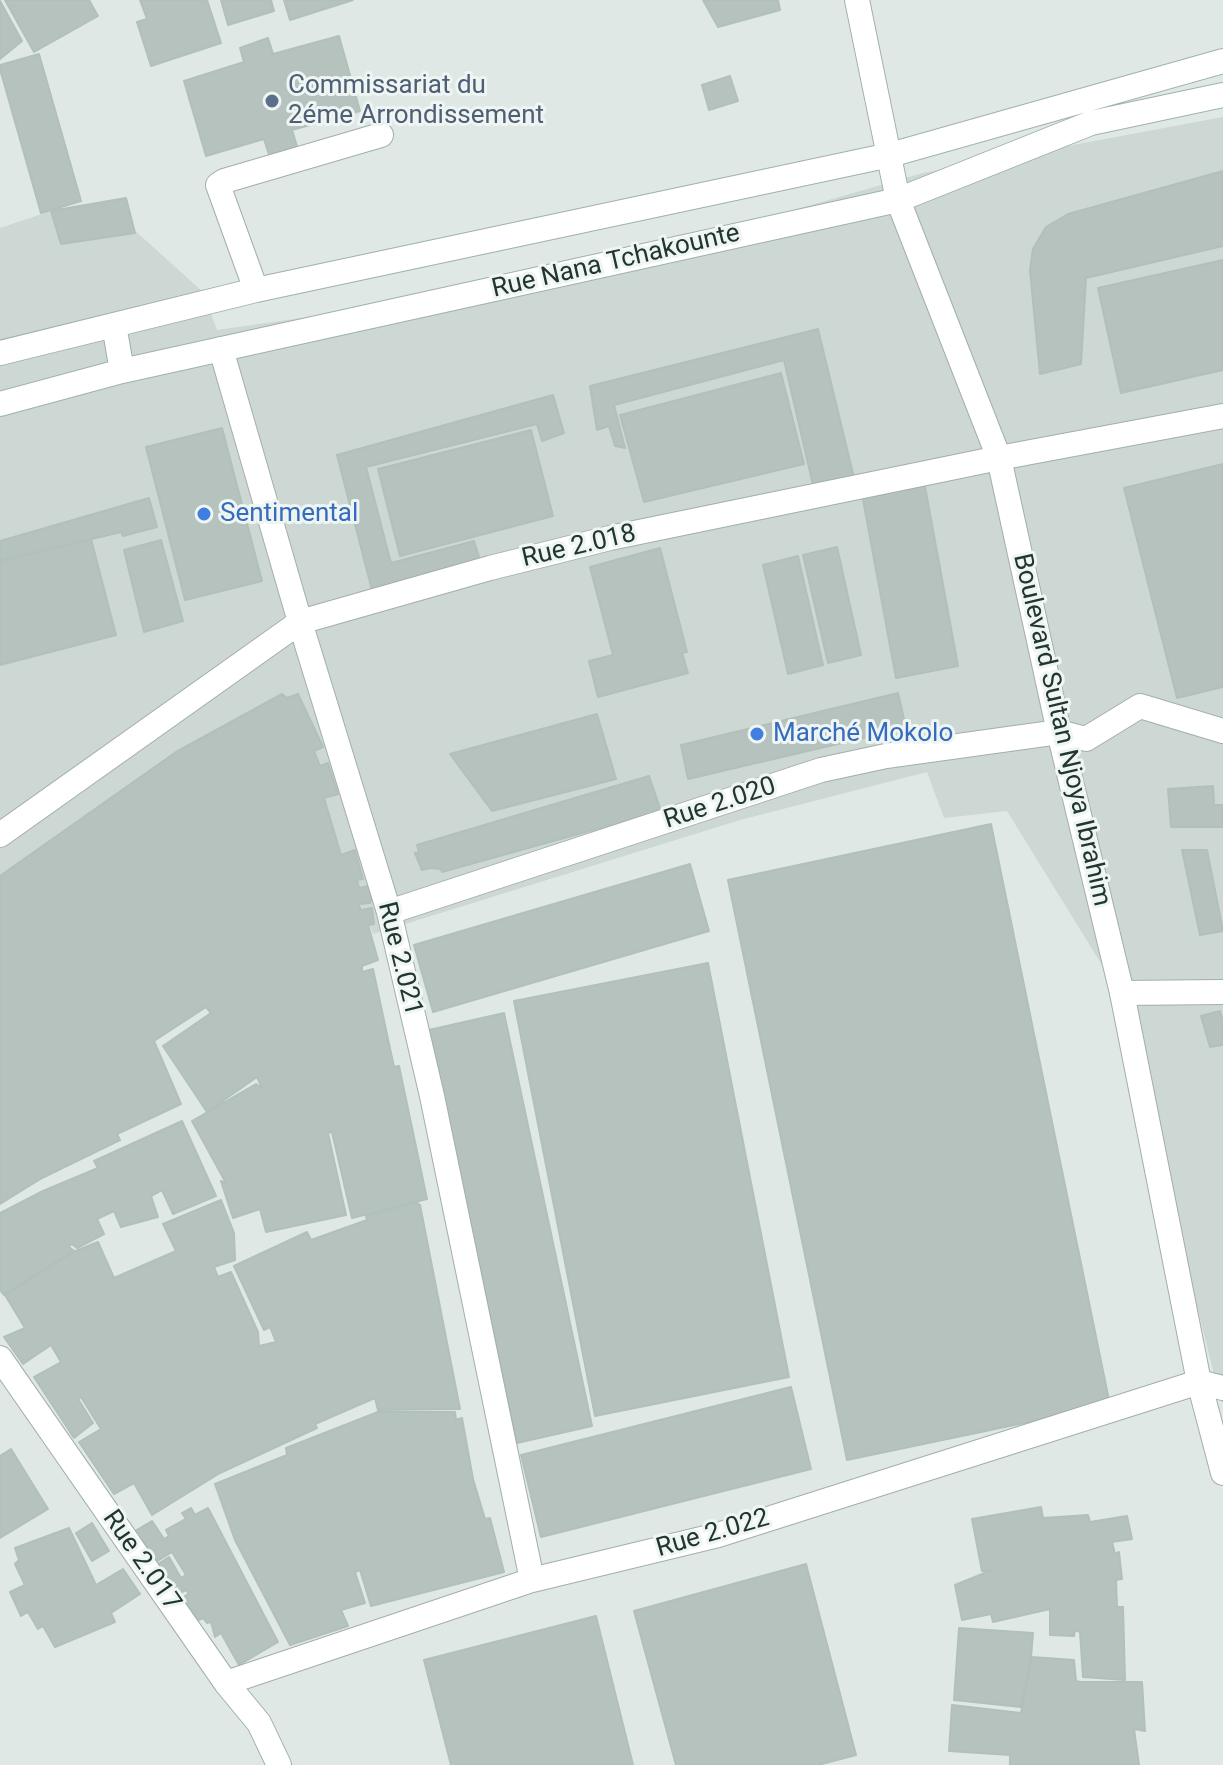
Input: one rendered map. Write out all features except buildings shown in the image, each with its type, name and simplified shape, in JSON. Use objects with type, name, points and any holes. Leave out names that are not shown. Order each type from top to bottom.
[{"type":"street","name":"Boulevard Sultan Njoya Ibrahim","points":[[857,0],[898,200],[999,458],[1059,732],[1211,1385],[1223,1473]]},
{"type":"street","name":"Rue Nana Tchakounte","points":[[0,353],[256,290],[890,155],[1223,61]]},
{"type":"street","name":"Rue Nana Tchakounte","points":[[0,404],[122,371],[898,200],[1091,123],[1223,95]]},
{"type":"street","points":[[256,290],[218,185],[381,135]]},
{"type":"street","points":[[114,325],[122,371]]},
{"type":"street","name":"Rue 2.021","points":[[221,349],[389,912],[432,1096],[532,1580]]},
{"type":"street","name":"Rue 2.018","points":[[0,835],[300,622],[490,568],[610,538],[999,458],[1223,416]]},
{"type":"street","name":"Rue 2.020","points":[[389,912],[821,770],[886,756],[1059,732],[1086,739],[1140,706],[1223,731]]},
{"type":"street","points":[[1122,993],[1223,992]]},
{"type":"street","name":"Rue 2.017","points":[[0,1358],[226,1683],[259,1723],[279,1765]]},
{"type":"street","name":"Rue 2.022","points":[[226,1683],[532,1580],[718,1535],[1211,1385]]},
{"type":"shaded area","name":"Marché Mokolo","points":[[1223,117],[1223,1402],[1118,991],[1007,811],[944,818],[927,772],[740,820],[373,934],[275,697],[0,883],[0,228],[51,211],[61,244],[131,227],[203,292],[217,330],[532,285],[923,173]]},
{"type":"place","name":"Commissariat du 2éme Arrondissement","points":[[272,101]]},
{"type":"place","name":"Sentimental","points":[[204,514]]},
{"type":"place","name":"Marché Mokolo","points":[[757,734]]}]
